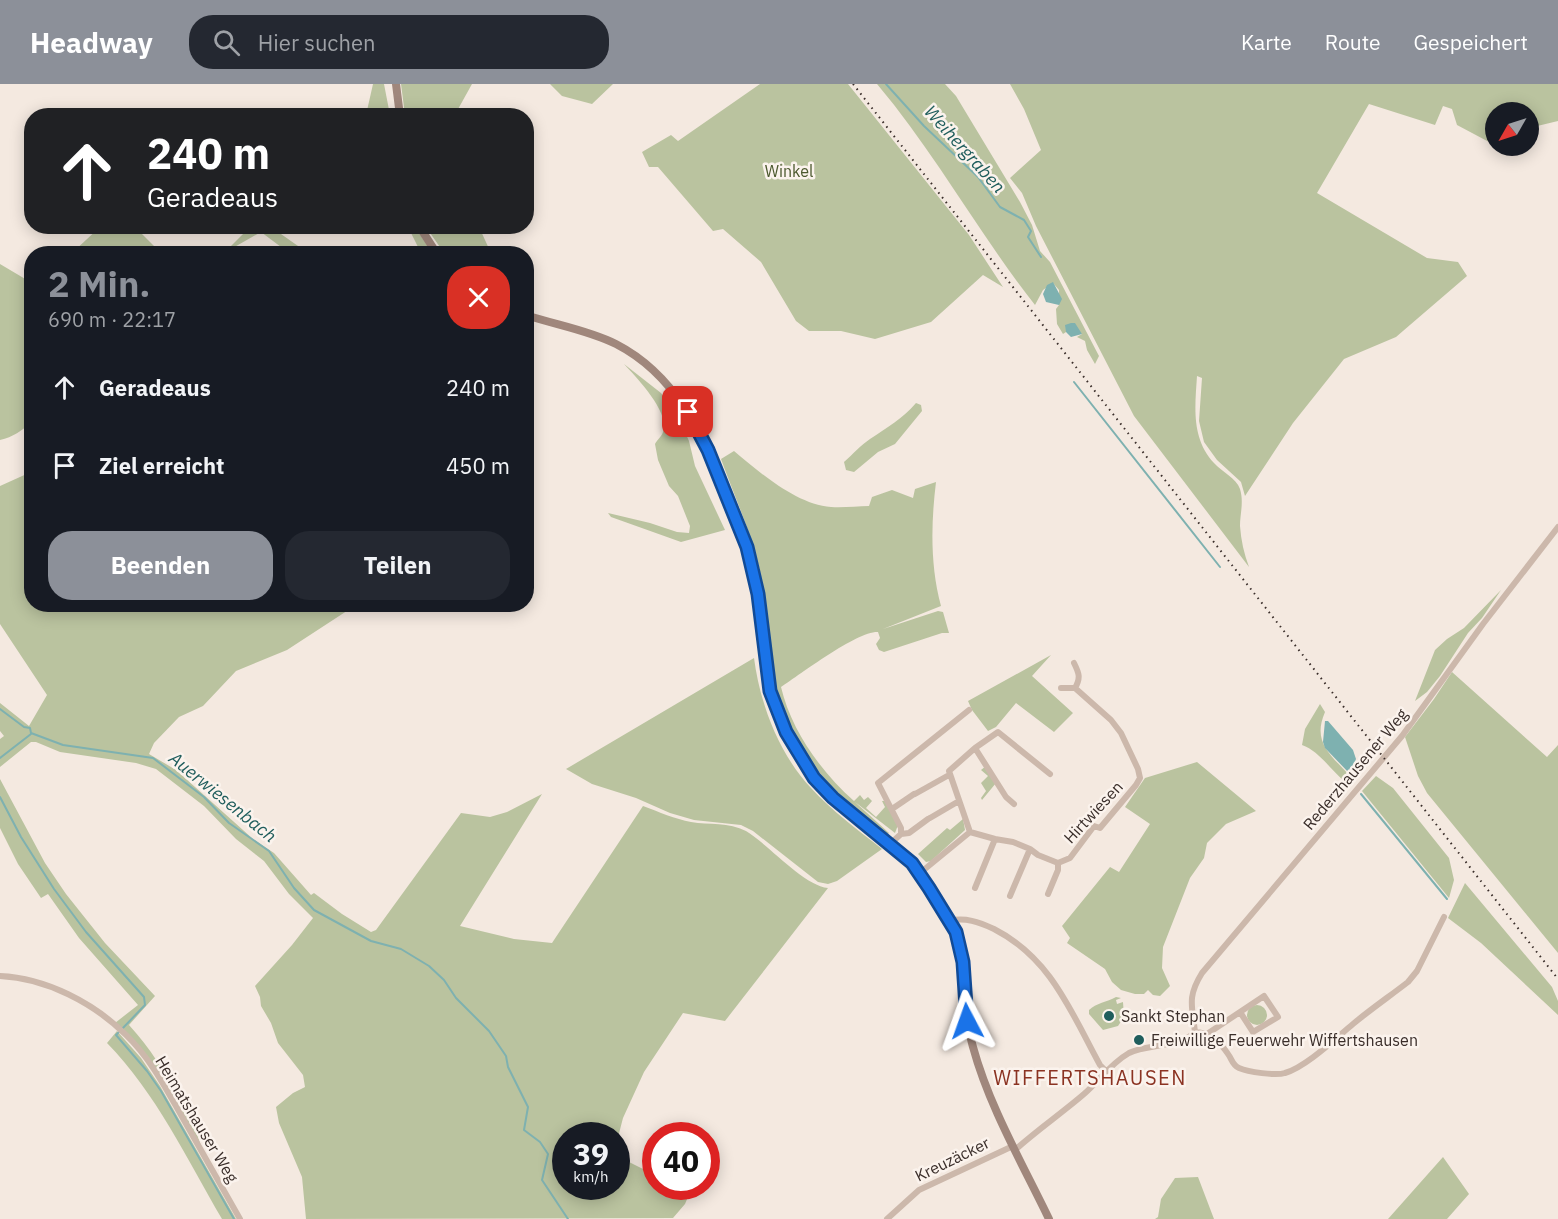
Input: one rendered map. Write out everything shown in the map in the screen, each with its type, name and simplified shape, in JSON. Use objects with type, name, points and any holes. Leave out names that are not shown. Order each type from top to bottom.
[{"type":"street","points":[[396,84],[399,108]]},
{"type":"street","name":"Kreuzäcker","points":[[534,317],[582,331],[615,344],[646,362],[680,399],[708,450],[747,547],[758,594],[768,683],[779,717],[807,770],[833,798],[912,863],[956,932],[963,962],[967,1021],[972,1046],[987,1090],[1048,1219]]},
{"type":"street","name":"Rederzhausener Weg","points":[[1195,1032],[1191,997],[1192,990],[1202,974],[1402,736],[1483,624],[1558,527]]},
{"type":"street","points":[[1061,688],[1075,688],[1079,674],[1074,663]]},
{"type":"street","name":"Hirtwiesen","points":[[970,832],[1013,842],[1058,863],[1070,858],[1094,826],[1100,828],[1136,785],[1140,778],[1138,769],[1121,733],[1111,720],[1075,688]]},
{"type":"street","points":[[901,834],[899,822],[878,783],[969,710]]},
{"type":"street","points":[[920,873],[970,832],[949,775],[951,767],[975,748],[998,732],[1050,774]]},
{"type":"street","points":[[975,748],[1006,797],[1014,804]]},
{"type":"street","points":[[891,809],[949,775]]},
{"type":"street","points":[[890,844],[901,834],[909,833],[959,801]]},
{"type":"street","points":[[975,888],[995,839]]},
{"type":"street","points":[[1010,896],[1030,849]]},
{"type":"street","name":"Hirtwiesen","points":[[1048,894],[1058,870],[1058,863]]},
{"type":"street","points":[[1014,1148],[1086,1092],[1106,1070],[1134,1051],[1183,1040],[1195,1032],[1207,1034],[1219,1043],[1232,1062],[1240,1069],[1284,1074],[1328,1045],[1408,982],[1417,971],[1444,917]]},
{"type":"street","points":[[949,921],[965,919],[988,927],[1022,946],[1054,981],[1072,1010],[1100,1065],[1106,1070]]},
{"type":"street","name":"Heimatshauser Weg","points":[[0,976],[30,980],[53,988],[92,1008],[128,1036],[153,1067],[240,1219]]},
{"type":"street","points":[[1207,1034],[1240,1012],[1264,996],[1278,1017],[1253,1032],[1240,1012]]},
{"type":"street","name":"Kreuzäcker","points":[[887,1219],[919,1190],[1014,1148]]},
{"type":"green space","points":[[373,84],[384,84],[389,108],[368,108]]},
{"type":"green space","points":[[401,84],[472,84],[459,108],[404,108]]},
{"type":"green space","points":[[550,84],[613,84],[592,104],[562,96]]},
{"type":"green space","name":"Winkel","points":[[760,84],[848,84],[969,235],[1003,287],[983,275],[931,322],[875,339],[841,331],[809,331],[796,321],[761,262],[723,229],[713,231],[658,167],[649,167],[642,152],[671,135],[678,141]]},
{"type":"green space","points":[[877,84],[945,84],[956,96],[1032,225],[1040,251],[1050,262],[1099,356],[1095,364],[1085,341],[1077,337],[1082,334],[1066,325],[1066,332],[1063,334],[1057,324],[1056,309],[1059,305],[1059,290],[1053,283],[1043,290],[1035,305],[919,138]]},
{"type":"green space","points":[[1010,84],[1558,84],[1558,121],[1539,126],[1539,102],[1485,102],[1485,140],[1457,125],[1452,109],[1443,106],[1435,125],[1369,104],[1317,193],[1427,258],[1458,262],[1467,276],[1396,337],[1344,359],[1293,423],[1245,496],[1241,482],[1217,460],[1204,442],[1199,421],[1202,378],[1197,376],[1195,411],[1198,433],[1207,453],[1240,489],[1242,503],[1240,531],[1249,567],[1134,416],[1036,226],[1022,193],[1010,178],[1041,150],[1024,109]]},
{"type":"green space","points":[[92,234],[142,234],[154,246],[80,246]]},
{"type":"green space","points":[[243,234],[257,234],[236,246],[231,246]]},
{"type":"green space","points":[[264,234],[281,234],[298,246],[280,246]]},
{"type":"green space","points":[[412,234],[420,234],[427,246],[418,246]]},
{"type":"green space","points":[[431,234],[482,234],[488,246],[439,246]]},
{"type":"green space","points":[[0,264],[24,278],[24,428],[0,440]]},
{"type":"green space","points":[[624,364],[661,393],[676,413],[689,441],[695,466],[725,530],[681,542],[611,517],[608,513],[677,532],[689,533],[690,526],[678,496],[669,486],[658,460],[655,444],[663,432],[662,415],[651,396]]},
{"type":"green space","points":[[916,403],[921,405],[922,411],[895,444],[878,452],[854,472],[846,470],[844,462]]},
{"type":"green space","points":[[734,451],[792,494],[818,505],[831,507],[869,506],[872,497],[892,490],[913,498],[915,489],[936,482],[932,544],[937,591],[941,606],[883,629],[938,611],[943,612],[949,633],[942,633],[884,652],[879,650],[876,644],[880,638],[878,632],[869,634],[843,646],[781,687],[792,719],[819,764],[854,801],[860,795],[864,800],[868,797],[872,801],[866,808],[876,817],[885,807],[882,801],[885,801],[898,825],[895,833],[855,802],[889,833],[886,836],[845,801],[812,762],[786,719],[770,667],[767,612],[759,567],[721,459]]},
{"type":"green space","points":[[24,475],[24,612],[345,612],[287,650],[236,671],[203,706],[179,717],[154,743],[149,754],[176,770],[253,839],[274,853],[311,895],[314,893],[371,932],[376,930],[461,813],[490,817],[507,812],[542,794],[460,926],[514,939],[552,943],[643,806],[685,821],[726,825],[746,831],[808,880],[828,888],[725,1021],[683,1013],[644,1072],[622,1122],[552,1122],[552,1200],[630,1200],[630,1162],[642,1168],[642,1200],[687,1200],[673,1218],[306,1219],[302,1177],[279,1123],[276,1107],[293,1093],[305,1087],[303,1075],[278,1043],[271,1023],[261,1006],[255,986],[313,918],[289,894],[264,861],[236,839],[204,806],[156,769],[136,763],[60,752],[36,742],[31,742],[0,767],[0,739],[4,736],[0,731],[0,703],[29,726],[47,695],[0,624],[0,486]]},
{"type":"green space","points":[[1501,590],[1482,618],[1468,633],[1440,676],[1427,692],[1415,701],[1435,650],[1464,628]]},
{"type":"green space","points":[[1051,655],[1032,676],[1073,713],[1054,732],[1016,703],[996,727],[988,731],[968,701]]},
{"type":"green space","points":[[754,658],[766,710],[789,760],[819,796],[882,849],[837,881],[828,884],[818,882],[753,831],[741,825],[694,820],[670,813],[636,798],[592,784],[566,769]]},
{"type":"green space","points":[[1452,672],[1547,757],[1558,745],[1558,953],[1427,793],[1418,776],[1405,737]]},
{"type":"green space","points":[[1320,704],[1325,712],[1322,722],[1322,740],[1330,754],[1349,775],[1344,781],[1319,756],[1302,745],[1305,729]]},
{"type":"green space","points":[[1197,762],[1256,811],[1226,824],[1207,843],[1204,858],[1190,878],[1163,947],[1162,968],[1170,986],[1160,996],[1153,995],[1148,990],[1144,994],[1135,994],[1121,990],[1112,982],[1105,969],[1067,943],[1070,938],[1062,926],[1110,867],[1119,872],[1150,824],[1125,807],[1145,778]]},
{"type":"green space","points":[[986,766],[996,783],[982,800],[986,791],[981,783],[988,776],[981,770]]},
{"type":"green space","points":[[1376,776],[1393,788],[1449,858],[1454,880],[1449,898],[1362,791]]},
{"type":"green space","points":[[0,779],[45,863],[66,894],[105,943],[155,996],[129,1025],[162,1070],[191,1122],[201,1146],[158,1073],[115,1023],[138,1005],[79,938],[48,894],[41,898],[18,864],[0,828]]},
{"type":"green space","points":[[963,819],[965,830],[931,861],[926,862],[918,854],[947,828],[950,830]]},
{"type":"green space","points":[[1465,883],[1552,987],[1558,1001],[1558,1015],[1481,943],[1448,918]]},
{"type":"green space","points":[[1116,997],[1121,998],[1116,1000],[1117,1004],[1123,1002],[1124,1017],[1118,1026],[1103,1030],[1089,1014],[1089,1010]]},
{"type":"green space","points":[[1257,1005],[1264,1008],[1267,1015],[1264,1022],[1257,1025],[1250,1022],[1247,1015],[1250,1008]]},
{"type":"green space","points":[[117,1031],[141,1058],[160,1086],[236,1219],[222,1219],[156,1105],[125,1062],[107,1043]]},
{"type":"green space","points":[[1443,1157],[1469,1194],[1447,1219],[1388,1219]]},
{"type":"green space","points":[[1198,1177],[1214,1219],[1155,1219],[1158,1217],[1161,1199],[1175,1178]]},
{"type":"water","points":[[1053,282],[1062,299],[1059,305],[1046,302],[1043,294],[1047,285]]},
{"type":"water","points":[[1075,323],[1082,334],[1071,337],[1066,332],[1065,325]]},
{"type":"water","points":[[1325,721],[1328,721],[1353,750],[1356,759],[1350,774],[1325,748],[1323,742]]},
{"type":"waterway","name":"Weihergraben","points":[[886,84],[924,126],[978,177],[1000,207],[1024,220],[1031,231],[1028,237],[1041,257]]},
{"type":"waterway","points":[[1074,382],[1220,567]]},
{"type":"waterway","name":"Auerwiesenbach","points":[[0,709],[24,727],[30,728],[31,733],[63,745],[153,758],[204,797],[229,823],[269,851],[294,888],[314,910],[371,941],[401,949],[429,966],[444,980],[456,998],[489,1031],[506,1056],[508,1067],[528,1107],[524,1130],[540,1142],[548,1154],[542,1180],[568,1219]]},
{"type":"waterway","name":"Auerwiesenbach","points":[[0,758],[31,734]]},
{"type":"waterway","points":[[1361,794],[1447,899]]},
{"type":"waterway","name":"Auerwiesenbach","points":[[0,797],[21,837],[54,889],[86,932],[144,997],[145,1005],[121,1030]]},
{"type":"waterway","name":"Auerwiesenbach","points":[[120,1031],[116,1035],[161,1091],[234,1219]]},
{"type":"railway","points":[[853,84],[1558,979]]},
{"type":"place","name":"Sankt Stephan","points":[[1109,1016]]},
{"type":"place","name":"Freiwillige Feuerwehr Wiffertshausen","points":[[1139,1040]]},
{"type":"district","name":"WIFFERTSHAUSEN","points":[[1090,1077]]},
{"type":"route","points":[[688,412],[708,450],[747,547],[758,594],[770,691],[786,732],[807,770],[833,798],[890,844],[920,873],[956,932],[963,962],[967,1021]]}]
